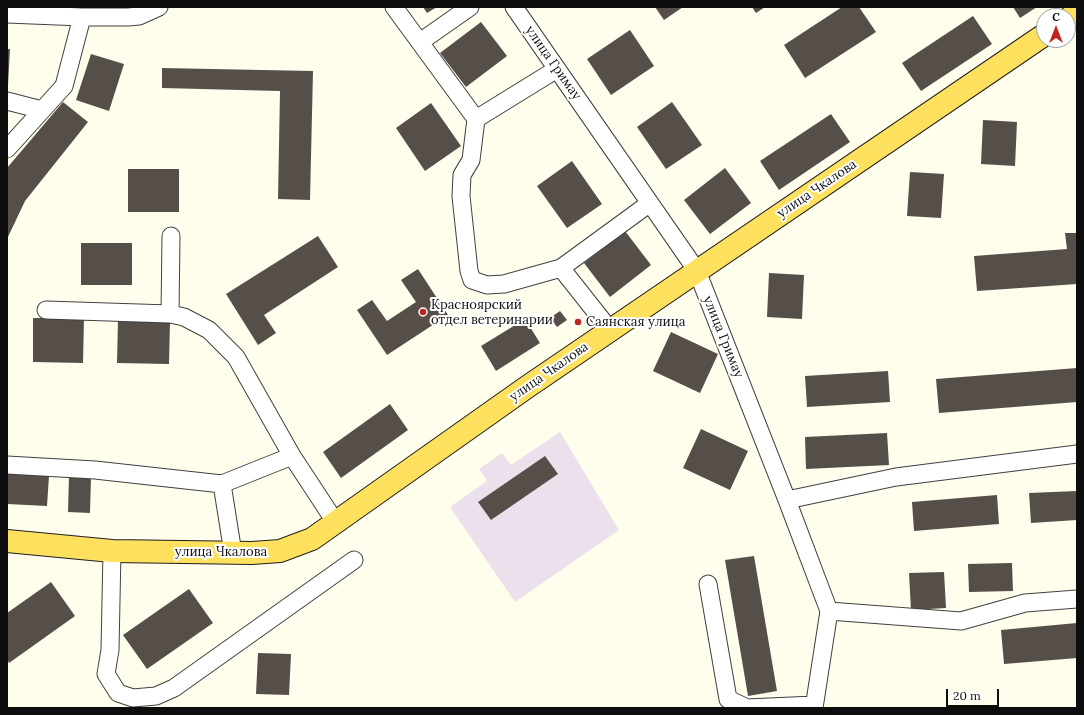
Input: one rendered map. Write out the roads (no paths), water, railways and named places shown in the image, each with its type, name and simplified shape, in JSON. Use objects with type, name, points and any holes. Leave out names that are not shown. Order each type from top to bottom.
[{"type":"main road","name":"улица Чкалова","points":[[7,541],[112,551],[266,553],[293,547],[312,539],[527,386],[1036,41]]},
{"type":"street","points":[[18,12],[82,17],[128,17],[139,16],[159,7]]},
{"type":"street","points":[[394,7],[476,119],[470,160],[462,175],[461,196],[469,271],[472,280],[487,285],[504,284],[561,268],[650,203]]},
{"type":"street","points":[[420,42],[470,7]]},
{"type":"street","name":"улица Гримау","points":[[514,7],[697,270],[829,611],[814,707]]},
{"type":"street","points":[[7,150],[64,86],[82,17]]},
{"type":"street","points":[[476,119],[557,69]]},
{"type":"street","points":[[7,101],[42,110]]},
{"type":"street","points":[[170,314],[171,236]]},
{"type":"street","points":[[561,268],[610,330]]},
{"type":"street","points":[[46,310],[170,314],[184,317],[209,330],[236,357],[292,456],[336,523]]},
{"type":"street","points":[[787,500],[896,477],[1077,454]]},
{"type":"street","points":[[7,465],[95,470],[222,484],[292,456]]},
{"type":"street","points":[[222,484],[233,553]]},
{"type":"street","points":[[112,551],[110,650],[106,674],[118,693],[133,698],[156,696],[174,688],[354,560]]},
{"type":"street","points":[[708,584],[728,699],[747,708],[814,707]]},
{"type":"street","points":[[829,611],[961,621],[1025,603],[1077,598]]},
{"type":"place","name":"Красноярский отдел ветеринарии","points":[[423,312]]},
{"type":"place","name":"Саянская улица","points":[[578,322]]}]
